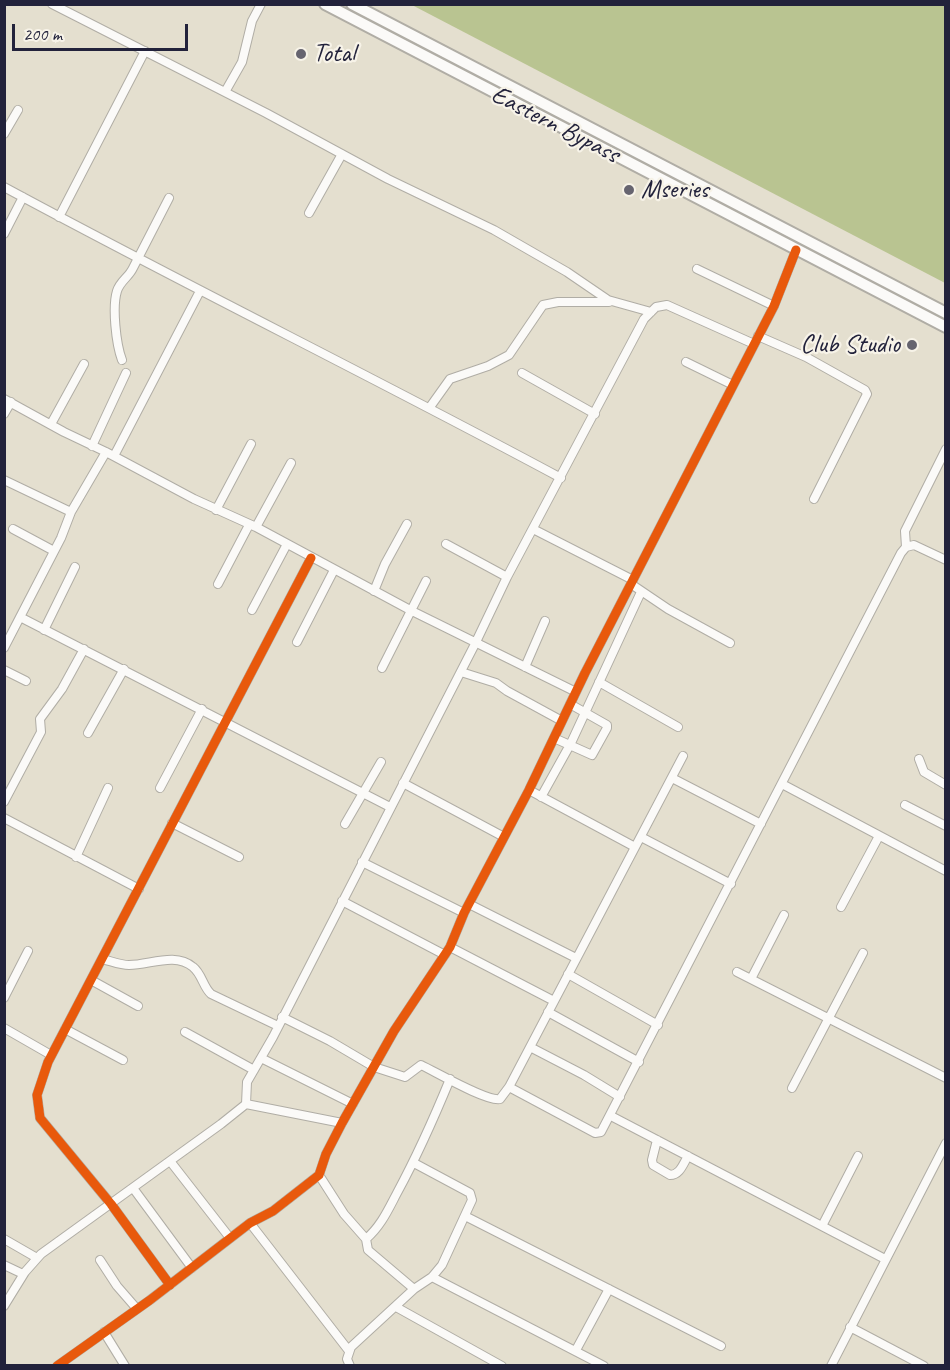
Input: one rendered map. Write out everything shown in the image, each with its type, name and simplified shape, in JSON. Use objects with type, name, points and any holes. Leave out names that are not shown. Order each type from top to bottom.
[{"type":"main road","name":"Eastern Bypass","points":[[325,4],[945,327]]},
{"type":"main road","name":"Eastern Bypass","points":[[352,4],[945,313]]},
{"type":"main road","points":[[499,95],[506,85]]},
{"type":"street","points":[[52,4],[445,208],[494,230],[614,302]]},
{"type":"street","points":[[225,92],[242,62],[252,21],[261,4]]},
{"type":"street","points":[[59,217],[145,51]]},
{"type":"street","points":[[4,134],[18,110]]},
{"type":"street","points":[[309,213],[342,154]]},
{"type":"street","points":[[4,187],[200,291],[430,407],[561,478]]},
{"type":"street","points":[[4,234],[23,197]]},
{"type":"street","points":[[122,360],[118,346],[116,294],[121,283],[134,268],[169,198]]},
{"type":"street","points":[[57,1365],[170,1285],[250,1223],[273,1211],[319,1175],[329,1147],[394,1031],[447,951],[576,692],[774,306],[796,250]]},
{"type":"street","points":[[697,269],[774,306]]},
{"type":"street","points":[[4,648],[54,551],[71,512],[110,454],[200,291]]},
{"type":"street","points":[[430,407],[450,379],[488,366],[509,355],[543,305],[558,302],[614,302],[651,312]]},
{"type":"street","points":[[246,1104],[246,1088],[254,1070],[476,644],[507,577],[644,319],[659,305],[667,306],[754,345]]},
{"type":"street","points":[[759,336],[824,367],[865,390],[867,394],[814,499]]},
{"type":"street","points":[[686,362],[733,385]]},
{"type":"street","points":[[51,424],[84,364]]},
{"type":"street","points":[[92,446],[126,373]]},
{"type":"street","points":[[522,374],[594,414]]},
{"type":"street","points":[[4,414],[8,400],[92,446],[287,544],[476,644],[576,692]]},
{"type":"street","points":[[216,510],[251,444]]},
{"type":"street","points":[[906,547],[905,531],[945,448]]},
{"type":"street","points":[[218,584],[291,462]]},
{"type":"street","points":[[4,480],[71,512]]},
{"type":"street","points":[[374,591],[385,564],[408,524]]},
{"type":"street","points":[[13,529],[54,551]]},
{"type":"street","points":[[533,529],[632,582],[641,592],[730,643]]},
{"type":"street","points":[[252,610],[287,544]]},
{"type":"street","points":[[446,544],[507,577]]},
{"type":"street","points":[[509,1087],[595,1133],[601,1132],[658,1026],[901,553],[906,547],[914,545],[945,560]]},
{"type":"street","points":[[170,1285],[111,1204],[40,1118],[37,1095],[51,1055],[311,558]]},
{"type":"street","points":[[44,630],[75,567]]},
{"type":"street","points":[[297,642],[334,570]]},
{"type":"street","points":[[382,668],[426,581]]},
{"type":"street","points":[[541,797],[569,746],[641,592]]},
{"type":"street","points":[[20,617],[390,807]]},
{"type":"street","points":[[525,667],[546,621]]},
{"type":"street","points":[[4,802],[41,732],[40,719],[63,689],[84,649]]},
{"type":"street","points":[[87,733],[124,669]]},
{"type":"street","points":[[4,670],[26,681]]},
{"type":"street","points":[[461,672],[496,683],[507,692],[562,721]]},
{"type":"street","points":[[599,682],[678,728]]},
{"type":"street","points":[[554,738],[592,755],[607,728],[607,724],[570,704]]},
{"type":"street","points":[[160,788],[202,709]]},
{"type":"street","points":[[282,1017],[330,1041],[374,1067],[405,1077],[421,1065],[494,1101],[500,1099],[509,1087],[683,756]]},
{"type":"street","points":[[919,759],[927,776],[945,785]]},
{"type":"street","points":[[345,824],[381,762]]},
{"type":"street","points":[[672,778],[761,824]]},
{"type":"street","points":[[403,783],[504,837]]},
{"type":"street","points":[[782,784],[945,871]]},
{"type":"street","points":[[76,857],[108,788]]},
{"type":"street","points":[[529,790],[635,847]]},
{"type":"street","points":[[905,805],[945,826]]},
{"type":"street","points":[[4,818],[139,889]]},
{"type":"street","points":[[172,823],[239,857]]},
{"type":"street","points":[[841,907],[879,836]]},
{"type":"street","points":[[640,837],[731,884]]},
{"type":"street","points":[[362,862],[464,913]]},
{"type":"street","points":[[342,901],[554,1001]]},
{"type":"street","points":[[469,904],[576,958]]},
{"type":"street","points":[[751,979],[784,915]]},
{"type":"street","points":[[4,998],[28,951]]},
{"type":"street","points":[[792,1088],[863,953]]},
{"type":"street","points":[[102,959],[131,965],[168,960],[183,963],[196,970],[211,994],[278,1026]]},
{"type":"street","points":[[737,972],[945,1078]]},
{"type":"street","points":[[567,974],[658,1026]]},
{"type":"street","points":[[91,980],[138,1006]]},
{"type":"street","points":[[548,1012],[639,1062]]},
{"type":"street","points":[[4,1028],[51,1055]]},
{"type":"street","points":[[65,1029],[123,1060]]},
{"type":"street","points":[[185,1032],[254,1070]]},
{"type":"street","points":[[530,1047],[620,1097]]},
{"type":"street","points":[[261,1058],[353,1104]]},
{"type":"street","points":[[366,1239],[376,1231],[414,1163],[450,1080]]},
{"type":"street","points":[[4,1306],[23,1274],[38,1258],[246,1104],[342,1123]]},
{"type":"street","points":[[611,1116],[885,1259]]},
{"type":"street","points":[[657,1140],[653,1165],[670,1175],[677,1174],[688,1156]]},
{"type":"street","points":[[831,1365],[945,1143]]},
{"type":"street","points":[[822,1226],[858,1156]]},
{"type":"street","points":[[170,1161],[230,1238]]},
{"type":"street","points":[[350,1365],[347,1359],[349,1350],[414,1289],[432,1277],[442,1265],[472,1200],[470,1193],[414,1163]]},
{"type":"street","points":[[319,1175],[344,1214],[366,1239],[369,1250],[414,1289]]},
{"type":"street","points":[[133,1188],[192,1268]]},
{"type":"street","points":[[465,1216],[721,1346]]},
{"type":"street","points":[[250,1223],[349,1350]]},
{"type":"street","points":[[4,1239],[38,1258]]},
{"type":"street","points":[[100,1260],[117,1286],[137,1309]]},
{"type":"street","points":[[4,1265],[23,1274]]},
{"type":"street","points":[[432,1277],[604,1365]]},
{"type":"street","points":[[576,1350],[609,1290]]},
{"type":"street","points":[[396,1308],[502,1365]]},
{"type":"street","points":[[850,1327],[924,1365]]},
{"type":"street","points":[[104,1332],[124,1365]]},
{"type":"green space","points":[[412,5],[945,5],[945,283]]},
{"type":"cycle path","points":[[57,1366],[150,1300],[250,1223],[273,1211],[319,1175],[326,1154],[342,1123],[394,1031],[450,947],[464,913],[529,790],[585,673],[774,306],[796,250]]},
{"type":"cycle path","points":[[170,1285],[111,1204],[40,1118],[37,1095],[48,1062],[311,558]]},
{"type":"place","name":"Total","points":[[301,54]]},
{"type":"place","name":"Mseries","points":[[629,190]]},
{"type":"place","name":"Club Studio","points":[[912,345]]}]
